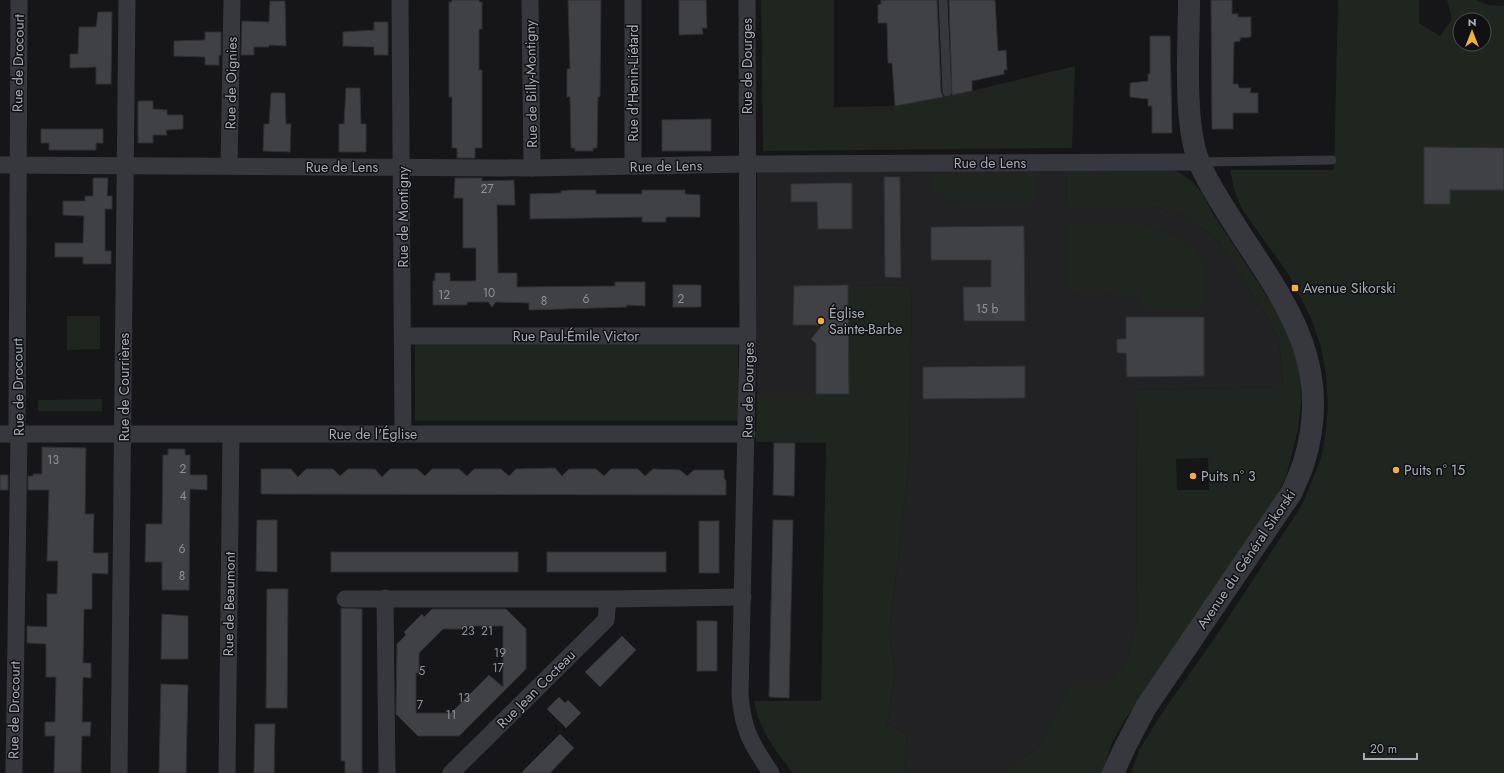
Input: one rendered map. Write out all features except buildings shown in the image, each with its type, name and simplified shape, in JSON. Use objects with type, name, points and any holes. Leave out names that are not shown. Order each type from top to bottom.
[{"type":"street","name":"Rue de Drocourt","points":[[14,773],[19,433],[17,426],[17,165],[19,0]]},
{"type":"street","name":"Rue de Courrières","points":[[119,773],[124,433],[127,0]]},
{"type":"street","name":"Rue de Oignies","points":[[229,166],[232,0]]},
{"type":"street","name":"Rue de Montigny","points":[[400,0],[404,434]]},
{"type":"street","name":"Rue de Billy-Montigny","points":[[530,0],[532,168]]},
{"type":"street","name":"Rue d'Henin-Liétard","points":[[633,0],[633,166]]},
{"type":"street","name":"Rue de Dourges","points":[[747,0],[748,336],[740,695],[742,715],[749,740],[770,773]]},
{"type":"street","name":"Avenue du Général Sikorski","points":[[1113,773],[1126,744],[1146,707],[1292,492],[1304,462],[1310,438],[1313,402],[1312,377],[1306,349],[1295,322],[1282,297],[1213,190],[1199,162],[1192,130],[1190,108],[1189,0]]},
{"type":"street","name":"Rue de Lens","points":[[0,165],[126,164],[532,168],[747,164],[1199,162]]},
{"type":"street","name":"Rue Paul-Émile Victor","points":[[404,336],[748,336]]},
{"type":"street","name":"Rue de l'Église","points":[[0,434],[747,434]]},
{"type":"street","name":"Rue de Beaumont","points":[[227,773],[231,435]]},
{"type":"street","points":[[345,598],[608,599],[743,597]]},
{"type":"street","points":[[385,598],[387,773]]},
{"type":"street","name":"Rue Jean Cocteau","points":[[451,773],[606,620],[608,599]]},
{"type":"lane","points":[[943,0],[947,92]]},
{"type":"lane","name":"Rue de Lens","points":[[1199,162],[1332,160]]},
{"type":"shaded area","points":[[761,0],[834,0],[834,107],[892,106],[972,91],[1075,66],[1072,148],[763,151]]},
{"type":"shaded area","points":[[1338,0],[1419,0],[1419,23],[1440,36],[1452,19],[1447,0],[1476,0],[1488,5],[1504,6],[1504,773],[1131,773],[1139,750],[1162,713],[1214,639],[1302,505],[1321,459],[1325,437],[1328,409],[1326,375],[1321,347],[1310,316],[1289,275],[1242,209],[1235,193],[1230,170],[1334,170]]},
{"type":"shaded area","points":[[1175,170],[1198,187],[1212,212],[1283,321],[1300,368],[1301,401],[1298,430],[1286,477],[1276,497],[1125,720],[1112,743],[1102,773],[998,773],[1037,749],[1069,685],[1106,682],[1126,662],[1137,623],[1136,390],[1283,387],[1279,341],[1269,320],[1217,239],[1186,218],[1154,206],[1067,206],[1066,171]],"holes":[[[1208,458],[1209,490],[1177,490],[1176,459]]]},
{"type":"shaded area","points":[[930,171],[1034,171],[1034,203],[958,204],[931,190]]},
{"type":"shaded area","points":[[1066,171],[1067,206],[1154,206],[1186,218],[1217,239],[1269,320],[1279,341],[1283,387],[1136,390],[1137,623],[1126,662],[1106,682],[1069,686],[1037,749],[998,773],[904,773],[907,735],[887,723],[895,673],[889,633],[909,465],[912,286],[848,285],[849,394],[757,394],[757,172]]},
{"type":"shaded area","points":[[1068,223],[1104,223],[1146,226],[1165,231],[1182,239],[1196,251],[1204,267],[1206,282],[1205,307],[1142,307],[1140,295],[1068,294]]},
{"type":"shaded area","points":[[848,285],[912,286],[909,465],[889,633],[895,673],[887,723],[907,735],[904,773],[793,773],[774,748],[764,730],[756,711],[754,701],[821,701],[826,443],[756,442],[757,394],[849,394]]},
{"type":"shaded area","points":[[67,316],[100,316],[100,349],[67,350]]},
{"type":"shaded area","points":[[738,342],[738,421],[415,421],[415,343]]},
{"type":"shaded area","points":[[102,399],[102,411],[38,411],[38,400]]},
{"type":"place","name":"Avenue Sikorski","points":[[1295,288]]},
{"type":"place","name":"Église Sainte-Barbe","points":[[821,321]]},
{"type":"place","name":"Puits n° 15","points":[[1396,470]]},
{"type":"place","name":"Puits n° 3","points":[[1193,476]]}]
